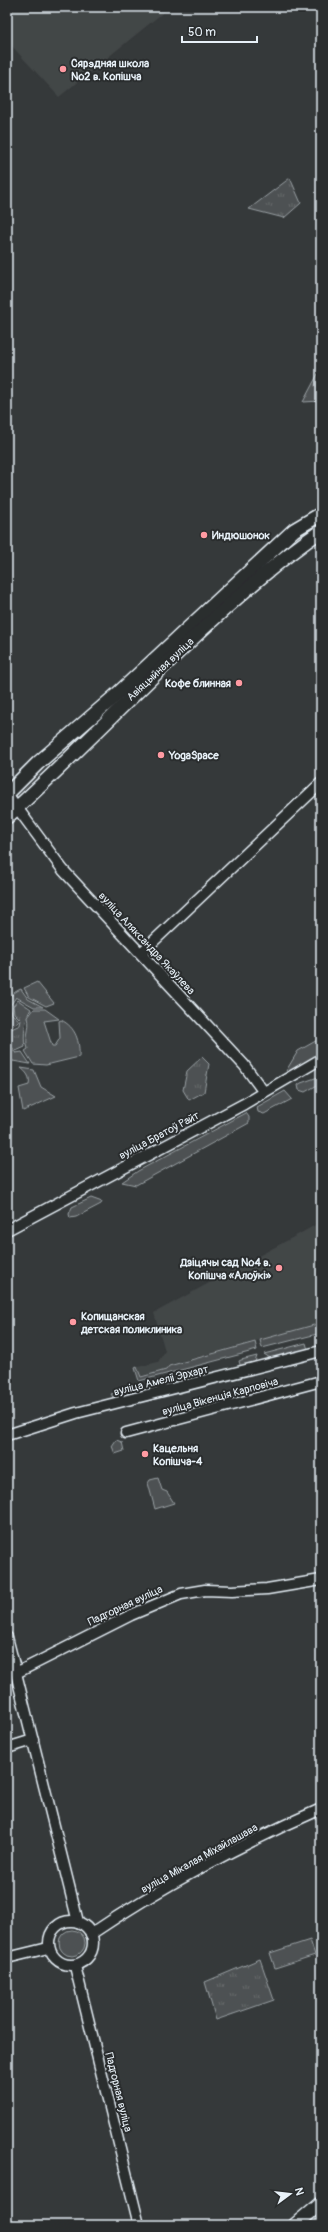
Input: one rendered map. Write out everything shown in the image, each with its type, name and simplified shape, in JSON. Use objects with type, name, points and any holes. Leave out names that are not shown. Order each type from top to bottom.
[{"type":"main road","name":"Авіяцыйная вуліца","points":[[7,794],[38,763],[124,687],[294,530],[321,514]]},
{"type":"main road","name":"Авіяцыйная вуліца","points":[[12,812],[157,672],[243,592],[295,548],[321,530]]},
{"type":"main road","points":[[295,2225],[321,2203]]},
{"type":"street","points":[[141,953],[321,783]]},
{"type":"street","name":"вуліца Аляксандра Якаўлева","points":[[7,794],[12,812],[35,829],[63,870],[244,1065],[263,1091]]},
{"type":"street","name":"вуліца Братоў Райт","points":[[7,1230],[244,1104],[263,1091],[321,1059]]},
{"type":"street","name":"вуліца Амеліі Эрхарт","points":[[7,1435],[76,1413],[321,1351]]},
{"type":"street","name":"вуліца Вікенція Карповіча","points":[[126,1433],[321,1381]]},
{"type":"street","name":"Падгорная вуліца","points":[[16,1673],[131,1615],[181,1594],[205,1590],[232,1591],[267,1589],[321,1580]]},
{"type":"street","points":[[7,1637],[78,1922]]},
{"type":"street","points":[[7,1748],[33,1740]]},
{"type":"street","name":"вуліца Мікалая Міхайлашава","points":[[91,1934],[184,1878],[276,1829],[321,1809]]},
{"type":"street","points":[[68,1921],[78,1922],[88,1929],[91,1934],[93,1944],[91,1954],[85,1961],[76,1966],[66,1966],[58,1962],[52,1956],[48,1948],[50,1934],[59,1924],[68,1921]]},
{"type":"street","points":[[7,1958],[48,1948]]},
{"type":"street","name":"Падгорная вуліца","points":[[76,1966],[139,2225]]},
{"type":"shaded area","name":"Сярэдняя школа №2 в. Копішча","points":[[7,7],[170,7],[59,97],[7,41]]},
{"type":"shaded area","name":"Дзіцячы сад №4 в. Копішча «Алоўкі»","points":[[321,1222],[321,1323],[169,1365],[165,1370],[141,1376],[138,1367],[158,1362],[165,1351],[154,1313]]},
{"type":"green space","points":[[290,178],[301,203],[284,218],[249,209]]},
{"type":"green space","points":[[320,370],[321,401],[303,402]]},
{"type":"green space","points":[[37,982],[54,1003],[46,1006],[29,997],[24,988]]},
{"type":"green space","points":[[21,989],[28,999],[43,1007],[34,1007],[16,997],[10,1006],[12,1014],[20,1021],[7,1029],[7,1005],[11,996]]},
{"type":"green space","points":[[18,1000],[31,1009],[27,1017],[25,1027],[25,1047],[16,1051],[11,1047],[7,1048],[7,1031],[20,1025],[21,1020],[14,1013],[13,1006]]},
{"type":"green space","points":[[34,1009],[45,1009],[59,1019],[44,1021],[52,1046],[55,1046],[60,1038],[59,1021],[61,1020],[66,1023],[74,1031],[79,1046],[79,1057],[46,1065],[33,1064],[25,1051],[28,1049],[28,1017]]},
{"type":"green space","points":[[321,1038],[321,1056],[290,1073],[286,1071],[298,1051]]},
{"type":"green space","points":[[11,1049],[16,1053],[22,1052],[30,1064],[7,1060],[7,1050]]},
{"type":"green space","points":[[202,1057],[209,1064],[204,1092],[189,1100],[183,1090],[187,1071]]},
{"type":"green space","points":[[21,1068],[34,1070],[41,1087],[56,1096],[23,1111],[19,1088],[29,1085],[29,1080],[28,1075]]},
{"type":"green space","points":[[321,1076],[321,1083],[305,1092],[299,1090],[298,1085],[301,1083]]},
{"type":"green space","points":[[285,1091],[292,1099],[264,1114],[258,1112],[257,1107]]},
{"type":"green space","points":[[246,1113],[249,1117],[249,1123],[136,1185],[122,1182],[138,1171]]},
{"type":"green space","points":[[91,1198],[102,1202],[101,1204],[76,1217],[70,1218],[69,1214],[72,1207]]},
{"type":"green space","points":[[321,1323],[321,1333],[262,1348],[260,1340]]},
{"type":"green space","points":[[255,1342],[257,1350],[139,1381],[135,1368],[137,1367],[141,1377],[166,1370],[169,1366]]},
{"type":"green space","points":[[306,1343],[308,1350],[273,1360],[264,1354]]},
{"type":"green space","points":[[257,1356],[255,1362],[241,1368],[239,1361]]},
{"type":"green space","points":[[183,1375],[186,1381],[152,1390],[146,1385],[147,1383]]},
{"type":"green space","points":[[136,1385],[137,1392],[133,1396],[114,1399],[111,1394]]},
{"type":"green space","points":[[116,1440],[122,1442],[124,1451],[115,1454],[112,1446]]},
{"type":"green space","points":[[158,1478],[162,1490],[167,1492],[174,1503],[155,1509],[148,1483],[150,1480]]},
{"type":"green space","points":[[72,1930],[81,1934],[85,1943],[81,1952],[72,1956],[63,1952],[59,1943],[63,1934]]},
{"type":"green space","points":[[310,1940],[315,1955],[275,1968],[270,1953]]},
{"type":"green space","points":[[260,1959],[274,2000],[216,2020],[205,1982]]},
{"type":"place","name":"Сярэдняя школа №2 в. Копішча","points":[[63,69]]},
{"type":"place","name":"Индюшонок","points":[[204,535]]},
{"type":"place","name":"Кофе блинная","points":[[239,683]]},
{"type":"place","name":"YogaSpace","points":[[161,755]]},
{"type":"place","name":"Дзіцячы сад №4 в. Копішча «Алоўкі»","points":[[279,1268]]},
{"type":"place","name":"Копищанская детская поликлиника","points":[[73,1322]]},
{"type":"place","name":"Кацельня Копішча-4","points":[[145,1454]]}]
